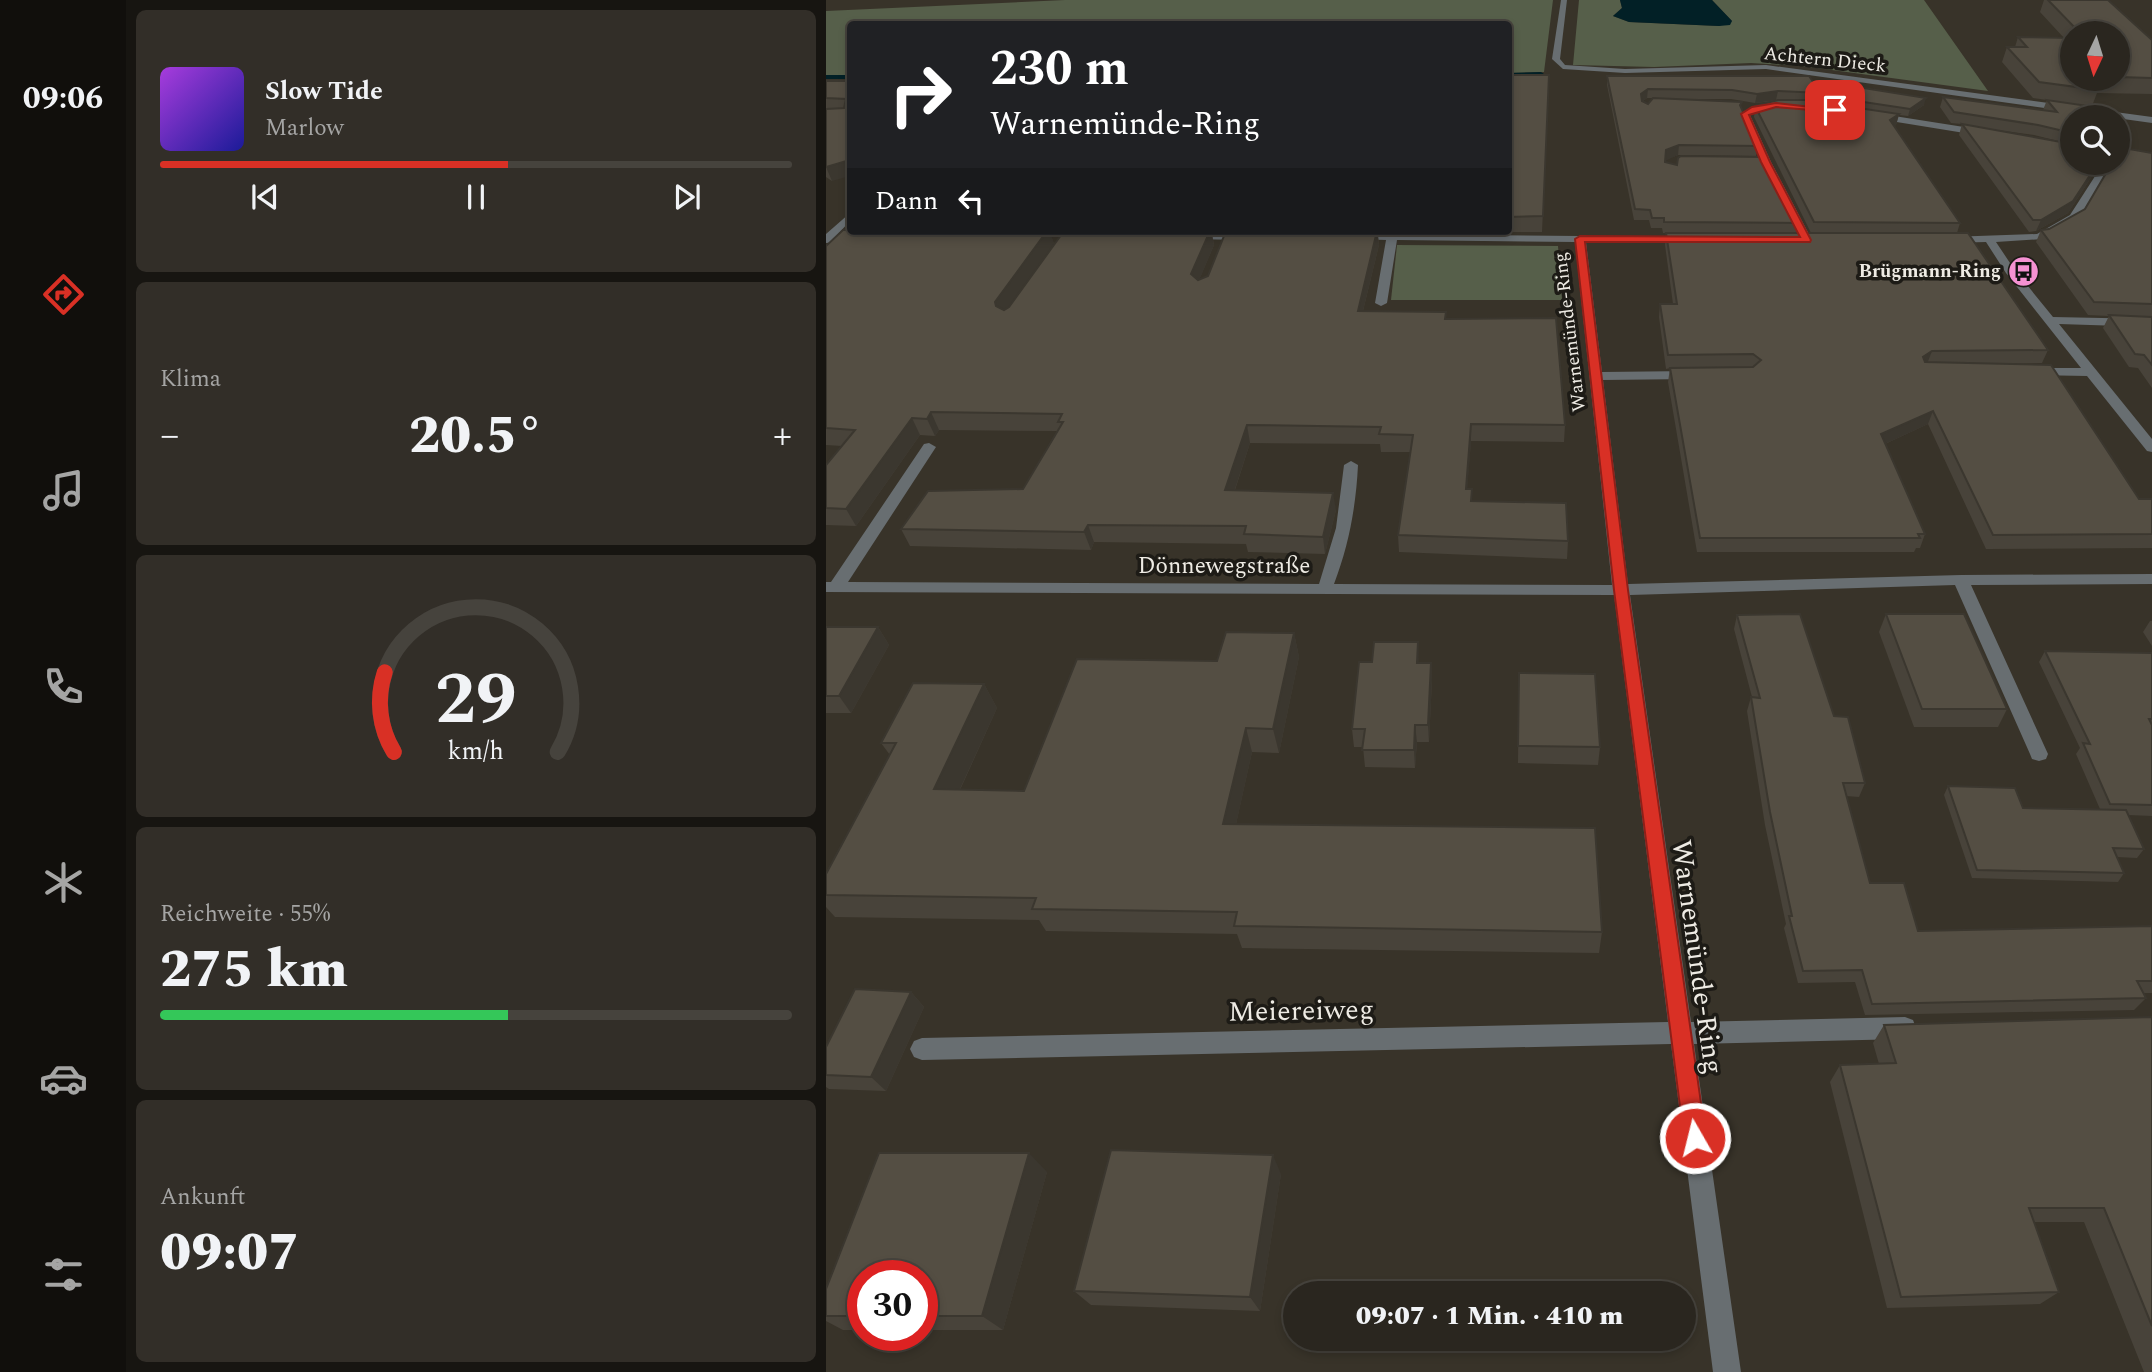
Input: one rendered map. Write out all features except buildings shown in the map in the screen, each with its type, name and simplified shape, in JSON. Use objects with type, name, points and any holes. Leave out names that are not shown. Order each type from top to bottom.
[{"type":"street","name":"Achtern Dieck","points":[[1564,0],[1556,59],[1563,67],[1625,71],[1766,67],[2152,120]]},
{"type":"street","points":[[1743,106],[1755,108],[1790,105]]},
{"type":"street","points":[[1755,108],[1745,114],[1766,162],[1813,240],[1780,239]]},
{"type":"street","points":[[1861,114],[1994,135]]},
{"type":"street","points":[[1752,162],[1766,162]]},
{"type":"street","points":[[1925,240],[2039,237],[2074,217],[2101,175]]},
{"type":"street","points":[[827,239],[847,219]]},
{"type":"street","points":[[1339,237],[1449,235]]},
{"type":"street","points":[[1498,235],[1580,239]]},
{"type":"street","points":[[1183,237],[1260,237]]},
{"type":"street","points":[[1381,303],[1392,237]]},
{"type":"street","points":[[827,239],[868,238]]},
{"type":"street","name":"Warnemünde-Ring","points":[[1702,239],[1580,239],[1621,590],[1727,1372]]},
{"type":"street","points":[[1990,240],[2010,271],[2152,449]]},
{"type":"street","points":[[2050,320],[2152,323]]},
{"type":"street","points":[[2023,372],[2092,372]]},
{"type":"street","points":[[1596,376],[1708,375]]},
{"type":"street","points":[[829,587],[929,447]]},
{"type":"street","points":[[1324,590],[1339,548],[1351,485],[1352,465]]},
{"type":"street","points":[[1621,590],[1961,580],[2152,579]]},
{"type":"street","points":[[1961,580],[2039,754]]},
{"type":"street","name":"Dönnewegstraße","points":[[829,587],[1621,590]]},
{"type":"street","name":"Meiereiweg","points":[[922,1049],[1930,1028]]},
{"type":"green space","points":[[1065,0],[1553,0],[1544,72],[1512,73],[1512,21],[847,21],[847,75],[826,75],[826,11]]},
{"type":"green space","points":[[1579,0],[1620,0],[1622,8],[1613,16],[1629,22],[1719,26],[1732,21],[1712,0],[1924,0],[1988,91],[1802,66],[1751,63],[1654,67],[1573,65]]},
{"type":"green space","points":[[1397,245],[1558,246],[1562,300],[1391,300]]},
{"type":"water","points":[[1620,0],[1712,0],[1732,21],[1730,25],[1719,26],[1629,22],[1613,16],[1622,8]]},
{"type":"waterway","points":[[1512,75],[1541,74]]},
{"type":"waterway","points":[[826,77],[847,77]]},
{"type":"place","name":"Brügmann-Ring","points":[[2024,271]]},
{"type":"route","points":[[1695,1138],[1621,590],[1580,239],[1807,240],[1766,162],[1745,114],[1755,108],[1776,105],[1803,105],[1835,110]]}]
